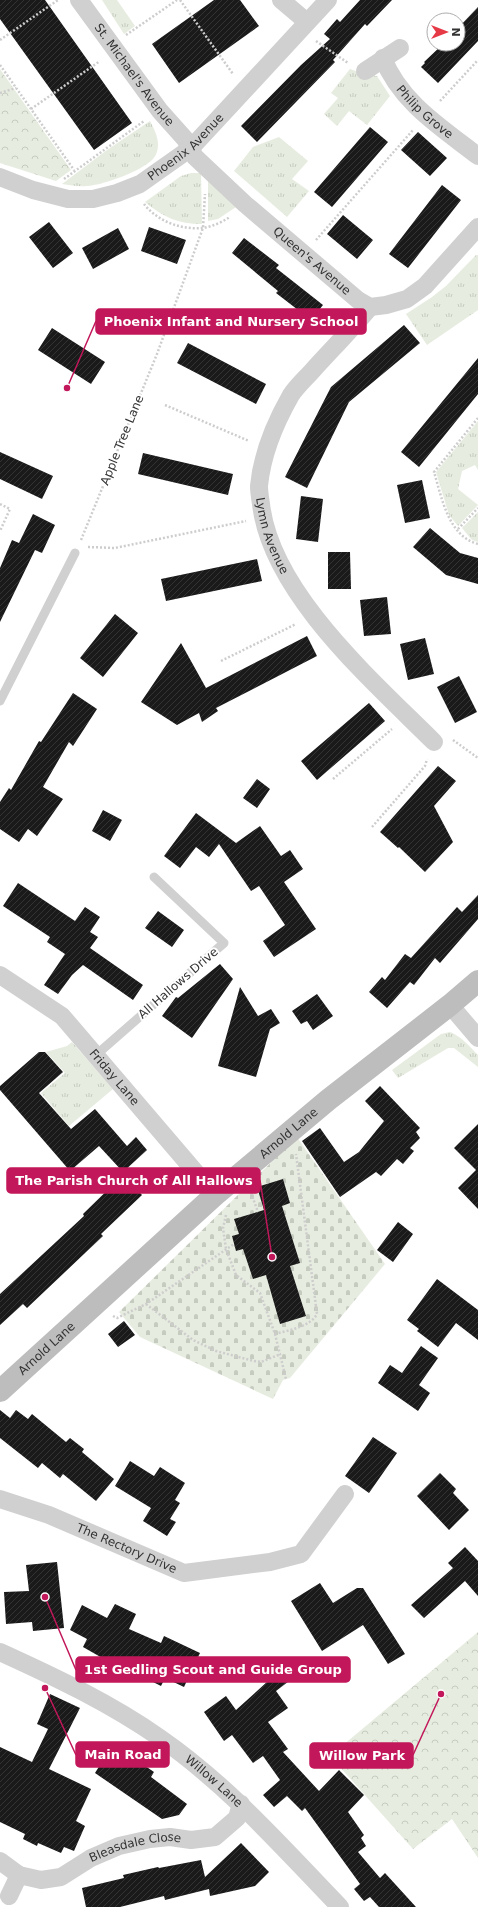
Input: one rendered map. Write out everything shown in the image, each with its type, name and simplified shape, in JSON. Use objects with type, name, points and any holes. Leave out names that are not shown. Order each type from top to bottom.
[{"type":"street","name":"St. Michael's Avenue","points":[[79,0],[160,111],[191,148]]},
{"type":"street","points":[[281,0],[304,26]]},
{"type":"street","name":"Phoenix Avenue","points":[[0,177],[33,190],[68,199],[93,199],[117,193],[131,187],[153,175],[191,148],[328,0]]},
{"type":"street","points":[[358,68],[383,58],[400,48]]},
{"type":"street","name":"Philip Grove","points":[[383,58],[388,71],[401,90],[424,115],[478,156]]},
{"type":"street","name":"Queen's Avenue","points":[[191,148],[195,156],[206,168],[245,204],[358,300],[370,307]]},
{"type":"street","points":[[370,307],[386,305],[407,299],[419,291],[476,235]]},
{"type":"street","name":"Lymn Avenue","points":[[370,307],[292,394],[271,435],[263,462],[259,487],[262,518],[271,544],[285,573],[316,618],[361,669],[434,742]]},
{"type":"street","name":"Friday Lane","points":[[0,975],[62,1016],[215,1195]]},
{"type":"street","name":"Arnold Lane","points":[[0,1390],[215,1195],[328,1100],[450,1005],[478,981]]},
{"type":"street","points":[[450,1005],[478,1038]]},
{"type":"street","name":"The Rectory Drive","points":[[0,1499],[49,1515],[184,1573],[270,1562],[301,1554],[345,1494]]},
{"type":"street","name":"Willow Lane","points":[[0,1652],[55,1678],[135,1722],[160,1738],[241,1804],[340,1907]]},
{"type":"street","name":"Bleasdale Close","points":[[0,1861],[19,1875],[41,1880],[61,1877],[91,1858],[120,1846],[150,1839],[170,1837],[191,1840],[215,1837],[237,1818],[241,1804]]},
{"type":"street","points":[[9,1896],[19,1875]]},
{"type":"lane","points":[[0,701],[76,550]]},
{"type":"lane","name":"All Hallows Drive","points":[[96,1055],[224,943],[154,877]]},
{"type":"path","points":[[0,40],[58,0]]},
{"type":"path","points":[[31,108],[178,0],[244,89]]},
{"type":"path","points":[[304,26],[358,68]]},
{"type":"path","points":[[303,253],[424,115],[478,60]]},
{"type":"path","points":[[0,65],[74,170]]},
{"type":"path","points":[[0,93],[16,88]]},
{"type":"path","points":[[33,190],[56,184],[160,111]]},
{"type":"path","name":"Apple Tree Lane","points":[[76,550],[157,354],[203,228],[206,168]]},
{"type":"path","points":[[131,187],[147,208],[161,220],[180,226],[203,228],[219,223],[237,213],[245,204]]},
{"type":"path","points":[[165,405],[267,449]]},
{"type":"path","points":[[478,418],[434,472],[447,516],[467,541],[478,544]]},
{"type":"path","points":[[0,504],[10,509],[0,531]]},
{"type":"path","points":[[458,529],[478,508]]},
{"type":"path","points":[[76,550],[115,548],[262,518]]},
{"type":"path","points":[[221,661],[306,619],[316,618]]},
{"type":"path","points":[[333,779],[409,717]]},
{"type":"path","points":[[372,826],[425,766],[434,742],[452,740],[478,758]]},
{"type":"path","points":[[276,1334],[304,1325],[317,1314],[296,1150]]},
{"type":"path","points":[[249,1188],[258,1212]]},
{"type":"path","points":[[227,1213],[222,1228],[226,1248],[236,1275],[260,1293],[276,1334],[286,1379]]},
{"type":"path","points":[[117,1318],[146,1304],[226,1248],[234,1244]]},
{"type":"path","points":[[146,1304],[193,1340],[216,1351],[254,1362],[261,1362],[281,1354]]},
{"type":"green space","points":[[102,0],[117,0],[135,26],[124,34]]},
{"type":"green space","points":[[0,69],[71,170],[56,181],[0,163]]},
{"type":"green space","points":[[350,69],[364,74],[377,76],[390,96],[367,125],[349,111],[337,126],[324,114],[338,98],[331,93]]},
{"type":"green space","points":[[150,121],[158,140],[158,150],[148,164],[132,173],[103,183],[84,186],[62,184],[107,150]]},
{"type":"green space","points":[[279,137],[308,161],[292,179],[309,191],[287,217],[234,171],[253,147]]},
{"type":"green space","points":[[191,173],[201,173],[202,224],[186,223],[171,219],[158,212],[145,202],[181,176]]},
{"type":"green space","points":[[208,175],[239,205],[218,219],[208,221]]},
{"type":"green space","points":[[476,255],[478,255],[478,310],[427,345],[406,314],[446,286]]},
{"type":"green space","points":[[478,421],[478,470],[475,465],[462,471],[458,489],[478,505],[458,526],[449,515],[436,472]]},
{"type":"green space","points":[[478,512],[478,542],[472,540],[462,528]]},
{"type":"green space","points":[[450,1032],[462,1039],[478,1055],[478,1067],[454,1048],[448,1048],[398,1078],[392,1070],[441,1034]]},
{"type":"green space","points":[[72,1042],[113,1089],[69,1126],[41,1093],[65,1073],[46,1052],[67,1046]]},
{"type":"green space","points":[[297,1137],[385,1264],[290,1378],[283,1380],[273,1399],[140,1337],[119,1312]]},
{"type":"green space","points":[[478,1632],[478,1858],[452,1819],[413,1849],[330,1756]]},
{"type":"building","points":[[0,0],[45,0],[132,123],[94,150],[0,19]]},
{"type":"building","points":[[214,0],[240,0],[259,26],[179,83],[152,44]]},
{"type":"building","points":[[360,0],[392,0],[367,26],[365,24],[333,60],[335,62],[257,142],[241,126],[301,65],[330,39],[324,34],[337,19],[340,22]]},
{"type":"building","points":[[478,7],[478,41],[438,83],[421,67],[435,52],[466,52],[466,20]]},
{"type":"building","points":[[370,127],[388,142],[332,207],[314,192]]},
{"type":"building","points":[[418,132],[447,158],[430,176],[401,150]]},
{"type":"building","points":[[442,185],[461,200],[408,268],[389,254]]},
{"type":"building","points":[[343,215],[373,240],[357,259],[327,234]]},
{"type":"building","points":[[49,222],[73,253],[53,268],[29,237]]},
{"type":"building","points":[[149,227],[186,240],[177,264],[141,251]]},
{"type":"building","points":[[118,228],[129,249],[93,269],[82,248]]},
{"type":"building","points":[[244,238],[279,265],[276,268],[323,305],[311,320],[276,293],[278,291],[232,253]]},
{"type":"building","points":[[404,325],[420,343],[349,402],[307,488],[285,477],[331,387]]},
{"type":"building","points":[[52,328],[105,362],[91,384],[38,350]]},
{"type":"building","points":[[188,343],[266,384],[256,404],[177,363]]},
{"type":"building","points":[[478,358],[478,394],[419,467],[401,452]]},
{"type":"building","points":[[0,452],[53,476],[42,499],[0,479]]},
{"type":"building","points":[[143,453],[233,474],[228,495],[138,474]]},
{"type":"building","points":[[422,480],[430,518],[405,523],[397,485]]},
{"type":"building","points":[[301,496],[323,499],[318,542],[296,539]]},
{"type":"building","points":[[33,514],[55,525],[42,553],[35,550],[0,622],[0,568],[12,540],[19,543]]},
{"type":"building","points":[[430,528],[460,553],[478,558],[478,584],[446,575],[413,547]]},
{"type":"building","points":[[328,552],[350,552],[351,589],[328,589]]},
{"type":"building","points":[[257,559],[262,581],[166,601],[161,579]]},
{"type":"building","points":[[387,597],[391,634],[364,636],[360,600]]},
{"type":"building","points":[[115,614],[138,633],[103,677],[80,658]]},
{"type":"building","points":[[307,636],[317,656],[216,708],[218,711],[202,722],[199,713],[177,725],[141,702],[181,643],[206,688]]},
{"type":"building","points":[[425,638],[434,674],[408,680],[400,644]]},
{"type":"building","points":[[459,676],[477,712],[455,723],[437,687]]},
{"type":"building","points":[[73,693],[97,709],[73,746],[69,742],[43,787],[63,799],[37,836],[28,829],[19,842],[0,829],[0,802],[9,788],[11,790],[39,741],[41,742]]},
{"type":"building","points":[[369,703],[385,721],[317,780],[301,761]]},
{"type":"building","points":[[438,766],[456,781],[434,806],[453,842],[425,872],[399,847],[398,848],[380,832]]},
{"type":"building","points":[[257,779],[270,789],[257,808],[243,798]]},
{"type":"building","points":[[103,810],[122,820],[110,841],[92,831]]},
{"type":"building","points":[[196,813],[236,843],[260,826],[281,856],[290,850],[303,869],[284,882],[316,929],[274,957],[263,941],[285,925],[259,886],[251,891],[219,844],[209,857],[196,847],[180,868],[164,856]]},
{"type":"building","points":[[18,883],[75,921],[85,907],[100,917],[90,932],[98,937],[90,948],[143,985],[133,1000],[83,965],[72,975],[58,994],[44,985],[65,954],[47,942],[50,937],[3,906]]},
{"type":"building","points":[[478,895],[478,919],[440,963],[435,958],[414,985],[410,982],[387,1008],[369,992],[382,977],[385,980],[405,954],[411,958],[457,907],[462,912]]},
{"type":"building","points":[[158,911],[184,930],[172,947],[145,928]]},
{"type":"building","points":[[220,964],[233,979],[192,1038],[162,1016],[176,997],[178,998]]},
{"type":"building","points":[[240,987],[258,1016],[271,1009],[280,1023],[270,1029],[256,1077],[218,1066]]},
{"type":"building","points":[[317,994],[333,1016],[313,1030],[307,1021],[301,1024],[292,1011]]},
{"type":"building","points":[[39,1052],[45,1052],[63,1072],[39,1093],[71,1129],[95,1109],[127,1146],[136,1137],[147,1150],[123,1172],[99,1146],[70,1171],[0,1090],[0,1086]]},
{"type":"building","points":[[380,1086],[420,1128],[416,1132],[420,1138],[410,1148],[414,1151],[403,1164],[397,1159],[381,1176],[376,1172],[340,1197],[302,1141],[320,1128],[344,1162],[359,1152],[384,1121],[365,1101]]},
{"type":"building","points":[[478,1124],[478,1209],[458,1188],[476,1170],[454,1148]]},
{"type":"building","points":[[123,1175],[142,1195],[101,1234],[103,1236],[27,1308],[23,1304],[0,1325],[0,1294],[84,1216],[83,1214]]},
{"type":"building","points":[[283,1179],[290,1203],[282,1206],[300,1263],[290,1266],[306,1316],[280,1324],[266,1275],[253,1279],[243,1249],[236,1251],[232,1236],[239,1234],[234,1219],[264,1210],[257,1187]]},
{"type":"building","points":[[398,1222],[413,1234],[393,1262],[377,1250]]},
{"type":"building","points":[[437,1279],[478,1310],[478,1340],[456,1323],[438,1347],[417,1331],[419,1329],[407,1320]]},
{"type":"building","points":[[124,1321],[135,1335],[118,1347],[108,1334]]},
{"type":"building","points":[[421,1346],[438,1358],[419,1385],[430,1393],[418,1411],[378,1383],[390,1365],[402,1373]]},
{"type":"building","points":[[0,1410],[10,1418],[16,1410],[28,1419],[32,1414],[66,1442],[70,1438],[84,1449],[82,1452],[114,1479],[96,1501],[63,1474],[60,1478],[42,1463],[38,1468],[0,1438]]},
{"type":"building","points":[[373,1437],[397,1453],[369,1493],[345,1476]]},
{"type":"building","points":[[130,1461],[154,1476],[160,1467],[185,1483],[175,1500],[180,1503],[170,1519],[176,1522],[167,1536],[143,1521],[151,1508],[115,1486]]},
{"type":"building","points":[[440,1473],[456,1489],[453,1493],[469,1510],[449,1530],[417,1496]]},
{"type":"building","points":[[465,1547],[478,1561],[478,1596],[465,1581],[424,1618],[411,1605],[453,1568],[448,1563]]},
{"type":"building","points":[[57,1562],[64,1628],[33,1631],[32,1622],[6,1624],[4,1592],[29,1591],[26,1565]]},
{"type":"building","points":[[320,1583],[333,1603],[357,1588],[363,1588],[405,1654],[388,1664],[363,1625],[322,1651],[291,1601]]},
{"type":"building","points":[[115,1604],[136,1614],[129,1629],[161,1643],[164,1636],[200,1653],[184,1687],[165,1678],[161,1686],[141,1676],[140,1679],[110,1665],[111,1663],[83,1647],[87,1639],[70,1630],[82,1605],[107,1618]]},
{"type":"building","points":[[280,1661],[293,1678],[276,1691],[288,1708],[268,1722],[288,1749],[283,1752],[319,1791],[339,1770],[364,1795],[348,1812],[364,1835],[361,1838],[366,1846],[358,1852],[380,1878],[385,1873],[416,1907],[379,1907],[370,1897],[364,1901],[354,1889],[360,1884],[305,1808],[302,1811],[287,1796],[274,1807],[263,1795],[280,1780],[263,1756],[253,1763],[232,1735],[224,1741],[204,1712],[226,1696],[236,1710],[268,1681],[263,1674]]},
{"type":"building","points":[[50,1694],[80,1708],[49,1769],[91,1789],[76,1821],[85,1826],[74,1851],[64,1847],[61,1853],[38,1843],[37,1846],[23,1839],[25,1834],[0,1822],[0,1747],[32,1762],[48,1729],[37,1724]]},
{"type":"building","points":[[113,1744],[154,1772],[151,1777],[187,1804],[179,1815],[162,1819],[95,1773]]},
{"type":"building","points":[[241,1843],[269,1872],[255,1886],[210,1896],[209,1889],[165,1900],[164,1896],[120,1907],[86,1907],[82,1888],[124,1878],[123,1875],[158,1867],[201,1860],[205,1877]]},
{"type":"place","name":"Phoenix Infant and Nursery School","points":[[67,388]]},
{"type":"place","name":"The Parish Church of All Hallows","points":[[272,1257]]},
{"type":"place","name":"1st Gedling Scout and Guide Group","points":[[45,1597]]},
{"type":"place","name":"Main Road","points":[[45,1688]]},
{"type":"place","name":"Willow Park","points":[[441,1694]]}]
